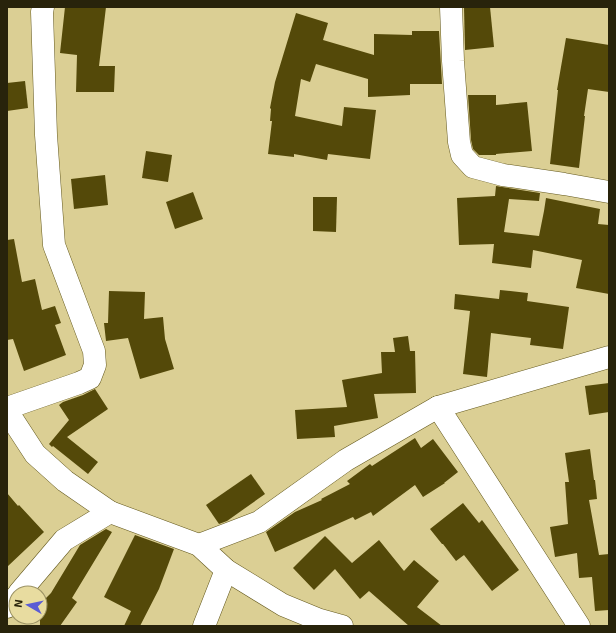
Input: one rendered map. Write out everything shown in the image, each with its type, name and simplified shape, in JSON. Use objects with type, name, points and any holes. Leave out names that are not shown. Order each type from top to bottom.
[{"type":"street","points":[[7,408],[90,378],[95,365],[94,351],[54,245],[46,136],[42,12],[44,7]]},
{"type":"street","points":[[451,7],[458,135],[462,155],[473,167],[503,175],[609,192]]},
{"type":"street","points":[[199,545],[259,522],[346,460],[438,407],[609,357]]},
{"type":"street","points":[[438,407],[579,626]]},
{"type":"street","points":[[7,411],[35,454],[65,481],[110,512],[199,545],[226,570],[283,605],[317,619],[342,626]]},
{"type":"street","points":[[26,585],[64,540],[110,512]]},
{"type":"street","points":[[204,626],[226,570]]},
{"type":"building","points":[[65,7],[106,7],[99,66],[115,66],[114,92],[76,92],[77,55],[60,53]]},
{"type":"building","points":[[464,7],[490,7],[494,47],[465,50]]},
{"type":"building","points":[[296,13],[328,23],[323,40],[374,55],[374,34],[412,35],[412,31],[439,31],[442,84],[410,84],[410,95],[368,97],[368,79],[316,64],[310,82],[301,79],[295,116],[342,126],[344,107],[376,110],[370,159],[328,154],[327,160],[294,154],[294,157],[268,154],[272,121],[270,121],[270,108],[275,82]]},
{"type":"building","points":[[566,38],[609,45],[609,92],[588,89],[579,168],[550,164],[557,90]]},
{"type":"building","points":[[25,81],[28,108],[7,111],[7,83]]},
{"type":"building","points":[[468,95],[496,95],[496,105],[527,102],[532,151],[496,155],[479,155],[473,149],[471,140]]},
{"type":"building","points":[[146,151],[172,155],[168,182],[142,178]]},
{"type":"building","points":[[105,175],[108,205],[74,209],[71,179]]},
{"type":"building","points":[[496,186],[540,193],[539,201],[509,199],[504,232],[539,236],[546,198],[600,209],[598,224],[609,225],[609,294],[576,288],[582,260],[533,250],[531,268],[492,263],[494,244],[459,245],[457,198],[495,196]]},
{"type":"building","points":[[193,192],[203,219],[175,229],[166,202]]},
{"type":"building","points":[[313,197],[337,197],[336,232],[313,231]]},
{"type":"building","points":[[14,239],[22,282],[35,279],[42,310],[55,306],[61,323],[55,325],[66,355],[24,371],[13,339],[7,340],[7,240]]},
{"type":"building","points":[[500,290],[528,293],[527,301],[569,307],[563,349],[530,345],[531,338],[491,333],[487,377],[463,374],[470,311],[454,309],[455,294],[499,299]]},
{"type":"building","points":[[109,291],[145,292],[144,319],[163,317],[165,339],[174,369],[140,379],[128,338],[106,341],[104,323],[108,323]]},
{"type":"building","points":[[408,336],[410,351],[415,351],[416,393],[374,394],[378,418],[334,426],[335,437],[297,439],[295,410],[347,407],[342,380],[382,373],[381,352],[395,352],[393,338]]},
{"type":"building","points":[[609,383],[609,412],[589,415],[585,386]]},
{"type":"building","points":[[95,389],[108,409],[67,437],[98,462],[88,474],[49,444],[69,420],[59,405]]},
{"type":"building","points":[[415,438],[421,448],[433,439],[458,472],[445,483],[423,497],[415,485],[373,516],[371,512],[355,520],[353,517],[275,552],[266,532],[295,512],[322,500],[321,499],[350,484],[347,481],[370,464],[372,466]]},
{"type":"building","points":[[590,449],[597,499],[589,500],[599,555],[609,554],[609,610],[595,611],[592,577],[579,578],[577,553],[555,557],[550,527],[568,524],[565,482],[569,482],[565,453]]},
{"type":"building","points":[[251,474],[265,494],[227,521],[219,524],[206,505]]},
{"type":"building","points":[[7,493],[44,532],[7,567]]},
{"type":"building","points":[[463,503],[479,523],[482,520],[519,570],[492,591],[464,555],[456,561],[430,529]]},
{"type":"building","points":[[106,529],[112,532],[72,598],[77,602],[60,626],[40,626],[48,625],[48,596],[80,545]]},
{"type":"building","points":[[135,535],[174,549],[159,589],[140,626],[124,626],[131,611],[104,597]]},
{"type":"building","points":[[325,536],[352,563],[379,540],[404,571],[414,560],[439,581],[417,607],[442,626],[409,626],[369,591],[360,599],[335,569],[314,590],[293,568]]}]
